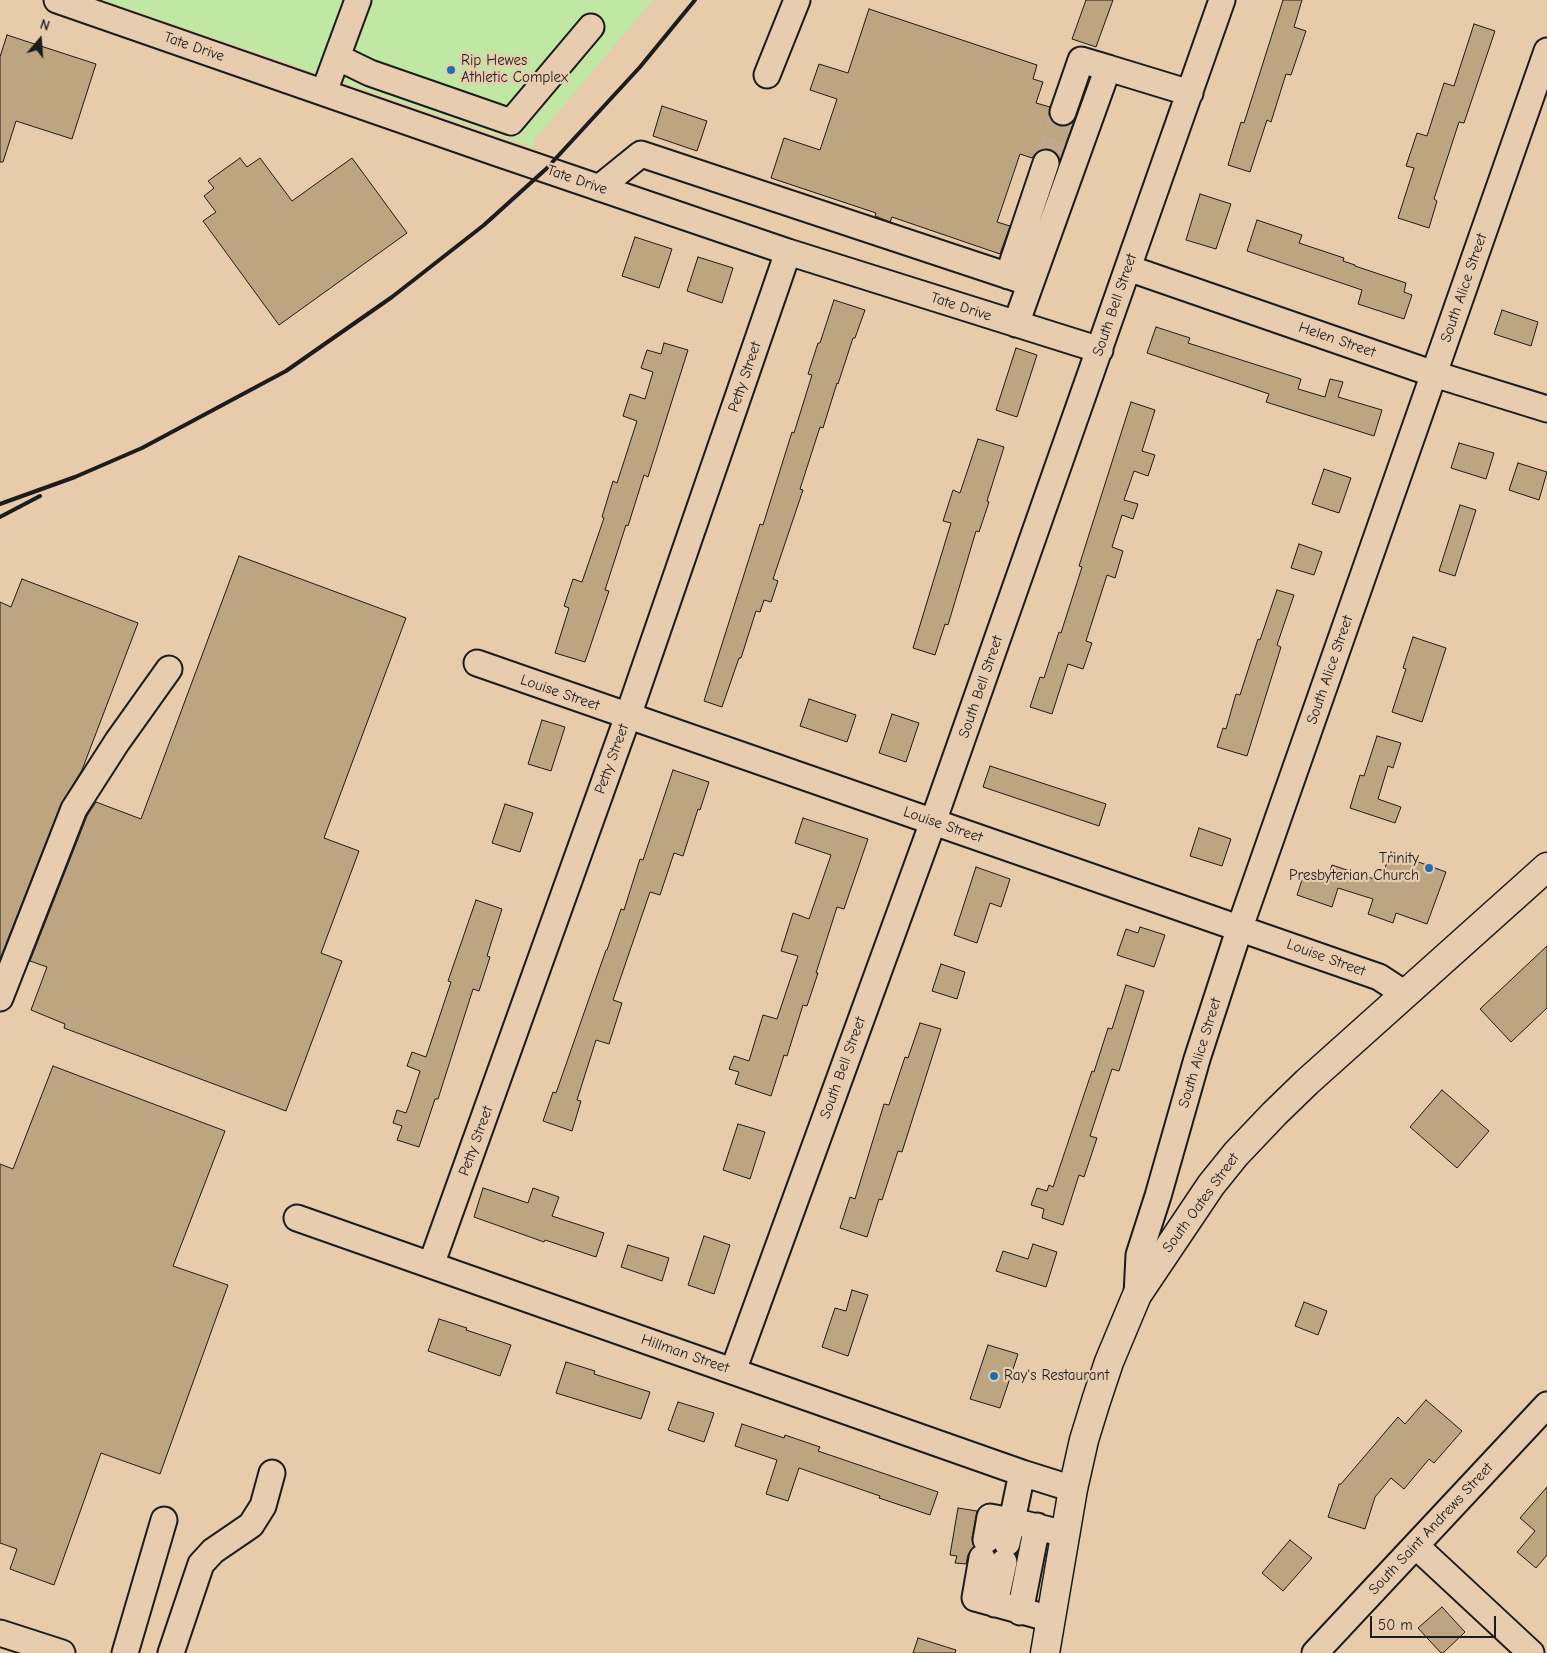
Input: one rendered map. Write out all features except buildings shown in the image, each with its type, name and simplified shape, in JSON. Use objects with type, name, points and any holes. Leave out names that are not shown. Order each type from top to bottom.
[{"type":"main road","name":"South Oates Street","points":[[1045,1653],[1073,1489],[1084,1440],[1109,1362],[1137,1295],[1211,1185],[1236,1154],[1307,1082],[1547,867]]},
{"type":"street","name":"Tate Drive","points":[[57,0],[788,252],[1100,350]]},
{"type":"street","points":[[324,92],[358,0]]},
{"type":"street","points":[[767,75],[797,0]]},
{"type":"street","name":"South Bell Street","points":[[732,1371],[933,822],[1190,93],[1219,1]]},
{"type":"street","points":[[500,154],[510,122],[591,27]]},
{"type":"street","name":"South Alice Street","points":[[1137,1295],[1139,1254],[1158,1196],[1197,1059],[1240,927],[1547,51]]},
{"type":"street","points":[[337,57],[370,73],[510,122]]},
{"type":"street","points":[[1063,112],[1081,60],[1190,93]]},
{"type":"street","points":[[1019,280],[1108,68]]},
{"type":"street","points":[[599,188],[641,154],[1019,280]]},
{"type":"street","points":[[1016,324],[1019,280],[1046,163]]},
{"type":"street","name":"Petty Street","points":[[431,1266],[628,716],[788,252]]},
{"type":"street","name":"Helen Street","points":[[1128,268],[1434,374],[1547,410]]},
{"type":"street","name":"Louise Street","points":[[477,663],[1240,927],[1379,977],[1405,994]]},
{"type":"street","points":[[0,998],[74,809],[117,742],[169,669]]},
{"type":"street","name":"Hillman Street","points":[[297,1218],[1022,1473],[1073,1489]]},
{"type":"street","name":"South Saint Andrews Street","points":[[1315,1653],[1547,1405]]},
{"type":"street","points":[[1022,1473],[998,1545],[974,1598],[1051,1619]]},
{"type":"street","points":[[171,1653],[202,1564],[214,1551],[251,1524],[263,1506],[272,1474]]},
{"type":"street","points":[[125,1653],[164,1520]]},
{"type":"street","points":[[998,1545],[1037,1526],[1066,1534]]},
{"type":"street","points":[[1020,1612],[1037,1526]]},
{"type":"street","points":[[1416,1546],[1531,1653]]},
{"type":"street","points":[[6,1641],[62,1653]]},
{"type":"green space","name":"Rip Hewes Athletic Complex","points":[[103,0],[653,0],[535,139],[533,147]]},
{"type":"tunnel","points":[[1046,163],[1063,112]]},
{"type":"railway","points":[[0,504],[75,477],[142,448],[286,371],[392,297],[484,225],[546,169],[640,67],[695,0]]},
{"type":"railway","points":[[0,517],[40,496]]},
{"type":"place","name":"Rip Hewes Athletic Complex","points":[[451,70]]},
{"type":"place","name":"Trinity Presbyterian Church","points":[[1429,868]]},
{"type":"place","name":"Ray's Restaurant","points":[[994,1376]]}]
